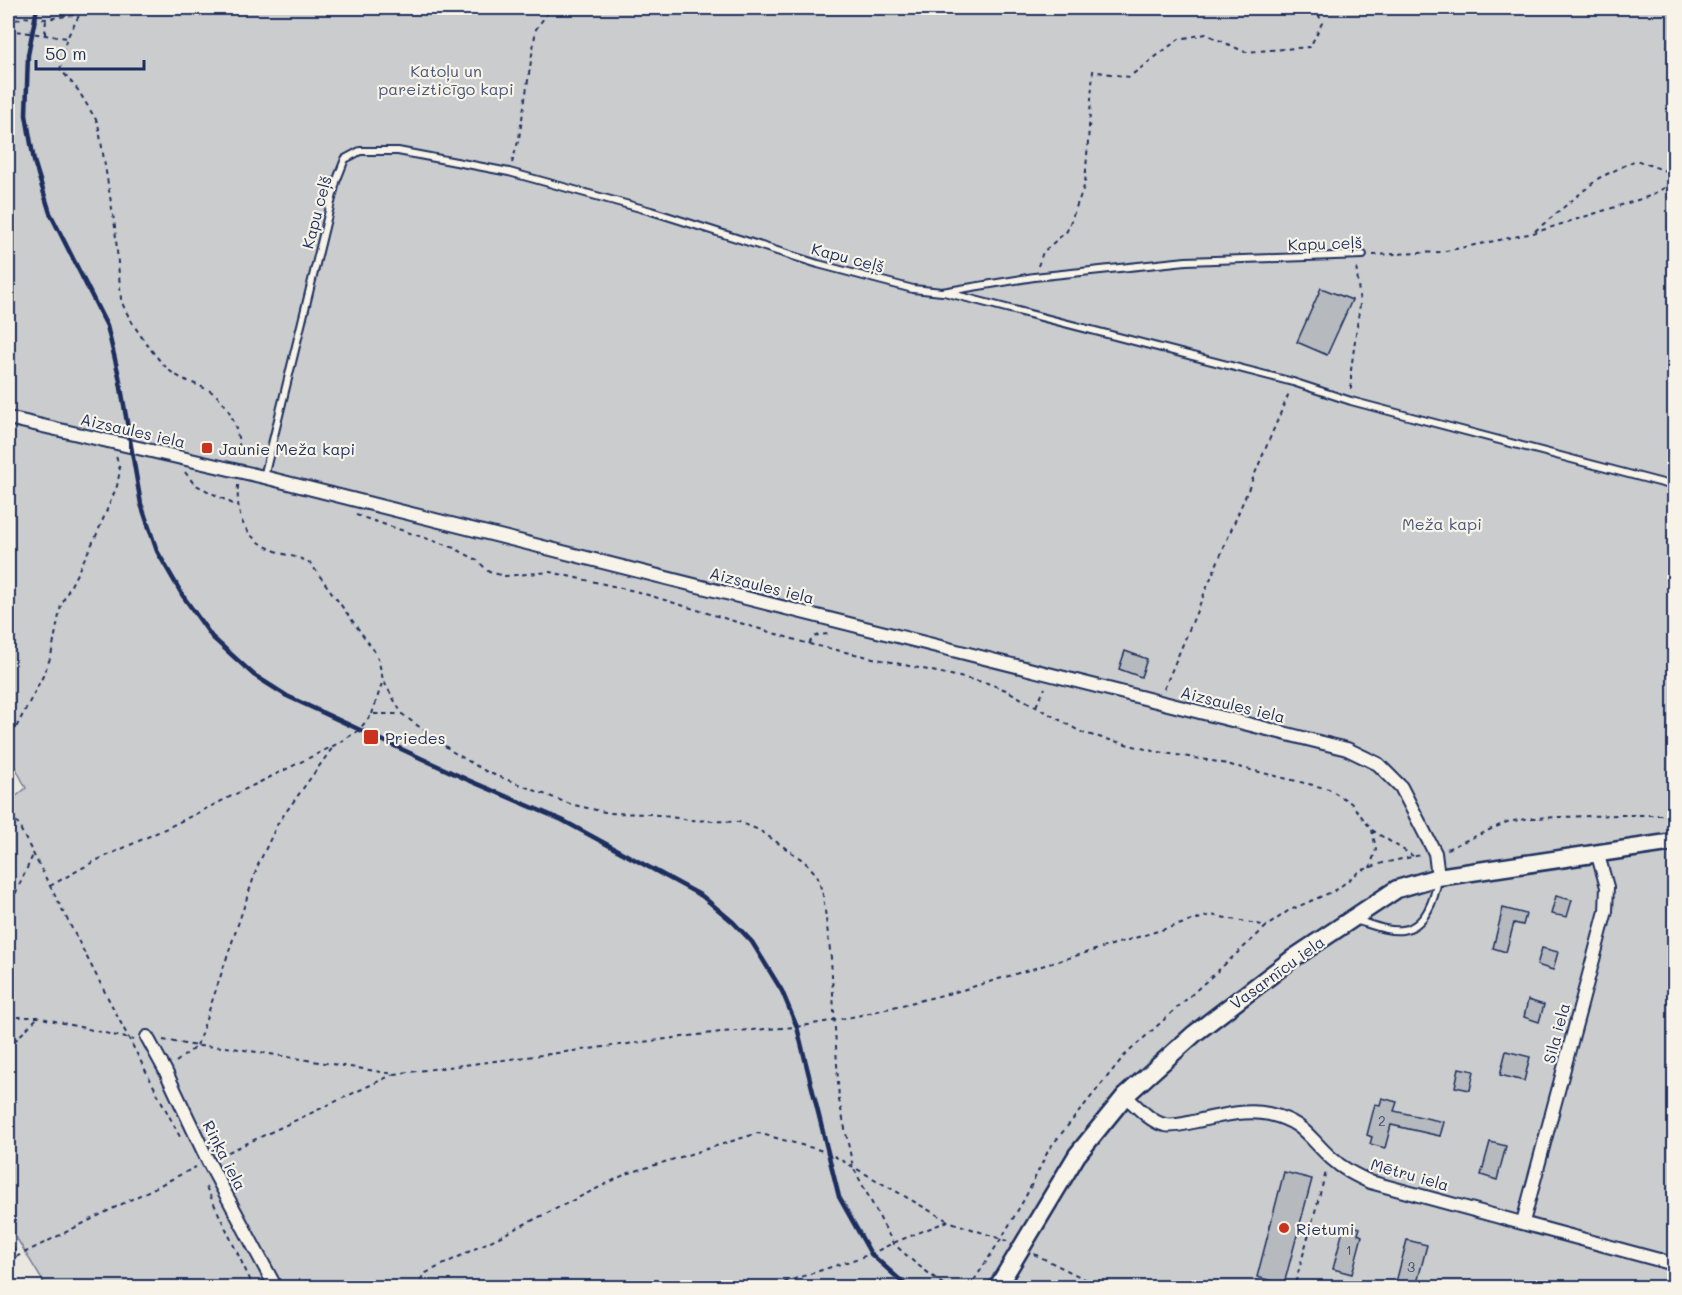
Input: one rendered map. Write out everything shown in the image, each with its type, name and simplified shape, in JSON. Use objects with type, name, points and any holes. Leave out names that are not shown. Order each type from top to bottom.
[{"type":"street","name":"Aizsaules iela","points":[[8,418],[240,471],[1347,750],[1378,764],[1401,787],[1435,853],[1438,877]]},
{"type":"street","name":"Vasarnīcu iela","points":[[997,1287],[1077,1155],[1125,1096],[1194,1034],[1292,959],[1352,919],[1398,889],[1438,877],[1674,842]]},
{"type":"street","name":"Sila iela","points":[[1523,1222],[1606,911],[1607,887],[1597,852]]},
{"type":"street","name":"Riņķa iela","points":[[147,1037],[208,1161],[276,1287]]},
{"type":"street","name":"Mētru iela","points":[[1125,1096],[1151,1118],[1164,1125],[1180,1125],[1228,1114],[1267,1113],[1291,1121],[1311,1135],[1346,1171],[1370,1182],[1674,1264]]},
{"type":"lane","name":"Kapu ceļš","points":[[264,477],[336,182],[345,159],[360,152],[398,151],[509,172],[651,211],[818,264],[914,289],[942,292],[1034,277],[1186,261],[1363,255]]},
{"type":"lane","points":[[942,292],[1293,382],[1351,401],[1674,486]]},
{"type":"lane","points":[[1352,919],[1389,929],[1403,930],[1415,925],[1424,918],[1429,908],[1438,877]]},
{"type":"path","points":[[82,8],[67,38],[60,59],[61,70],[78,90],[98,123],[115,227],[121,300],[124,309],[148,344],[172,373],[220,397],[232,417],[240,451],[237,506],[242,523],[250,536],[261,545],[282,554],[301,557],[311,564],[373,649],[378,658],[383,680],[402,714],[453,752],[487,772],[570,804],[609,813],[651,814],[690,820],[739,822],[759,830],[804,861],[817,875],[823,895],[831,958],[839,1100],[854,1167],[893,1243],[914,1263],[948,1287]]},
{"type":"path","points":[[509,172],[519,138],[536,29],[551,8]]},
{"type":"path","points":[[1034,277],[1043,252],[1067,231],[1085,184],[1093,71],[1129,77],[1179,39],[1206,34],[1245,52],[1310,47],[1322,23],[1316,8]]},
{"type":"path","points":[[8,24],[23,17],[46,19],[80,14]]},
{"type":"path","points":[[45,34],[46,19]]},
{"type":"path","points":[[8,30],[67,38]]},
{"type":"path","points":[[1533,233],[1599,178],[1636,159],[1674,174]]},
{"type":"path","name":"Kapu ceļš","points":[[1363,255],[1441,252],[1533,233],[1647,197],[1674,183]]},
{"type":"path","points":[[1351,401],[1351,370],[1360,304],[1355,255]]},
{"type":"path","points":[[1158,702],[1293,382]]},
{"type":"path","points":[[8,744],[43,676],[51,656],[61,605],[96,536],[117,486],[120,470],[116,454],[124,456]]},
{"type":"path","points":[[183,470],[194,484],[237,506]]},
{"type":"path","points":[[352,513],[452,547],[477,560],[489,572],[505,576],[550,573],[624,588],[809,644],[987,683],[1006,690],[1083,733],[1153,751],[1218,762],[1329,789],[1351,803],[1372,830],[1414,856]]},
{"type":"path","points":[[809,644],[813,636],[830,634],[835,631],[839,622]]},
{"type":"path","points":[[1036,706],[1051,675]]},
{"type":"path","points":[[50,886],[93,862],[335,745],[358,730],[372,714],[383,680]]},
{"type":"path","points":[[372,714],[402,714]]},
{"type":"path","points":[[165,1070],[197,1046],[258,865],[278,823],[335,745]]},
{"type":"path","points":[[8,805],[185,1146]]},
{"type":"path","points":[[1435,853],[1455,847],[1507,822],[1532,818],[1662,815],[1674,818]]},
{"type":"path","points":[[1370,868],[1376,849],[1372,830]]},
{"type":"path","points":[[8,910],[33,855]]},
{"type":"path","points":[[8,891],[16,893]]},
{"type":"path","points":[[8,1017],[38,1017],[132,1041],[147,1037],[197,1046],[226,1047],[394,1074],[721,1032],[797,1027],[835,1018],[857,1016],[959,991],[1211,915],[1267,926]]},
{"type":"path","points":[[8,1048],[38,1017]]},
{"type":"path","points":[[8,1261],[208,1161],[394,1074]]},
{"type":"path","points":[[416,1287],[424,1274],[626,1174],[758,1134],[827,1152],[948,1221],[1020,1247],[1103,1287]]},
{"type":"path","points":[[1289,1287],[1295,1284],[1330,1157]]},
{"type":"path","points":[[206,1187],[254,1287]]},
{"type":"path","points":[[767,1287],[871,1254],[948,1221]]},
{"type":"path","points":[[8,1239],[17,1256]]},
{"type":"green space","points":[[8,8],[1674,8],[1674,1287],[47,1288],[8,1224],[8,803],[26,788],[8,753]]},
{"type":"building","points":[[1321,288],[1352,300],[1327,355],[1297,342]]},
{"type":"building","points":[[1125,651],[1147,659],[1141,677],[1119,669]]},
{"type":"building","points":[[1556,896],[1572,900],[1567,917],[1551,914]]},
{"type":"building","points":[[1503,908],[1526,914],[1523,925],[1514,923],[1506,952],[1493,948]]},
{"type":"building","points":[[1542,948],[1558,952],[1553,970],[1537,965]]},
{"type":"building","points":[[1528,1000],[1544,1005],[1539,1022],[1524,1017]]},
{"type":"building","points":[[1506,1051],[1530,1057],[1524,1081],[1500,1075]]},
{"type":"building","points":[[1459,1068],[1474,1071],[1470,1090],[1455,1087]]},
{"type":"building","points":[[1382,1098],[1397,1102],[1394,1111],[1444,1122],[1440,1136],[1391,1125],[1385,1148],[1370,1144],[1372,1137],[1367,1135],[1375,1104],[1380,1105]]},
{"type":"building","points":[[1490,1142],[1506,1146],[1497,1180],[1481,1175]]},
{"type":"building","name":"Rietumi","points":[[1284,1172],[1312,1179],[1284,1284],[1257,1277]]},
{"type":"building","points":[[1349,1225],[1360,1228],[1358,1234],[1362,1236],[1352,1274],[1333,1269],[1343,1230],[1347,1232]]},
{"type":"building","points":[[1407,1240],[1427,1245],[1416,1287],[1395,1286]]},
{"type":"railway","points":[[37,8],[28,55],[26,115],[34,161],[50,213],[107,326],[119,376],[141,504],[157,551],[183,596],[212,637],[254,675],[287,696],[468,780],[562,820],[702,896],[733,922],[752,942],[782,991],[797,1027],[839,1197],[871,1254],[909,1288]]},
{"type":"place","name":"Jaunie Meža kapi","points":[[207,448]]},
{"type":"place","name":"Priedes","points":[[371,737]]},
{"type":"place","name":"Rietumi","points":[[1284,1228]]},
{"type":"park label","name":"Katoļu un pareizticīgo kapi","points":[[446,79]]},
{"type":"park label","name":"Meža kapi","points":[[1442,523]]}]
